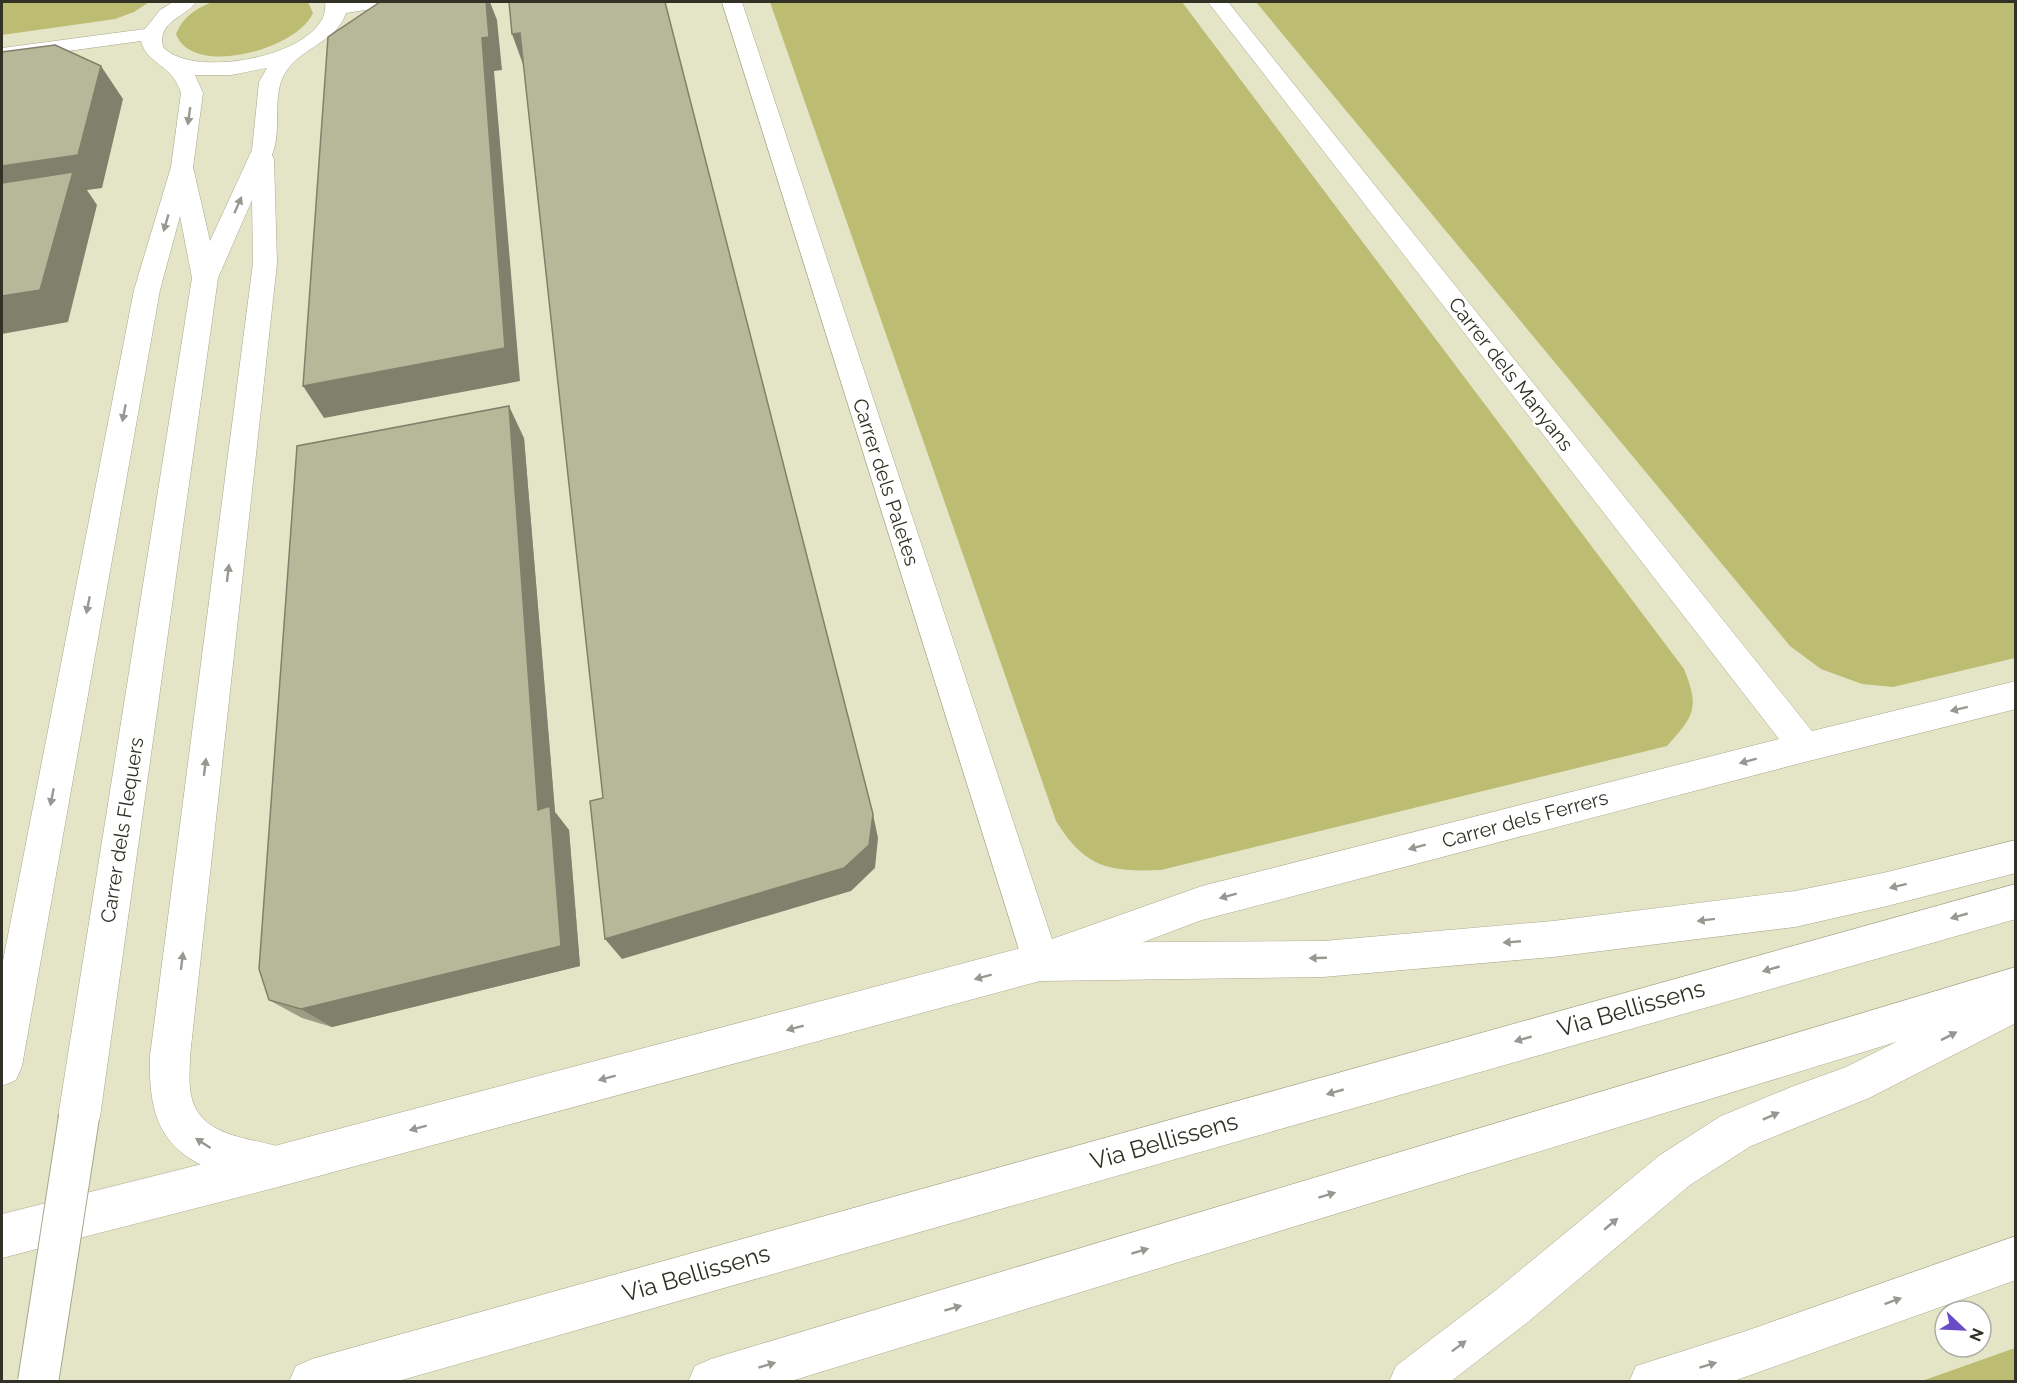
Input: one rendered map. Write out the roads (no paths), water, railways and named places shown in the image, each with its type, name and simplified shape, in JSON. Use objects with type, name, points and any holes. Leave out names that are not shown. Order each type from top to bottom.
[{"type":"street","points":[[2,54],[151,34],[159,20],[186,2]]},
{"type":"street","points":[[174,64],[200,69],[232,68],[265,62],[295,51],[318,37],[332,22],[336,5],[385,2]]},
{"type":"street","name":"Carrer dels Paletes","points":[[732,2],[1040,962]]},
{"type":"street","name":"Carrer dels Manyans","points":[[1218,2],[1805,747]]},
{"type":"street","name":"Carrer dels Flequers","points":[[151,34],[152,46],[159,56],[174,64],[188,80],[192,93],[182,167],[205,278]]},
{"type":"street","name":"Carrer dels Flequers","points":[[39,1382],[205,278],[263,150],[270,82],[278,66],[295,51]]},
{"type":"street","points":[[263,150],[265,262],[170,1056],[171,1098],[185,1130],[204,1145],[231,1157],[278,1166]]},
{"type":"street","points":[[2,1066],[147,290],[182,167]]},
{"type":"street","name":"Carrer dels Ferrers","points":[[1040,962],[1202,903],[1805,747],[2016,695]]},
{"type":"street","points":[[2,1236],[278,1166],[1040,962],[1323,959],[1553,939],[1795,909],[1883,890],[2016,856]]},
{"type":"street","name":"Via Bellissens","points":[[312,1382],[2016,901]]},
{"type":"street","points":[[711,1382],[2016,986]]},
{"type":"street","points":[[1412,1382],[1512,1306],[1675,1170],[1736,1131],[1791,1107],[1855,1084],[2016,1002]]},
{"type":"street","points":[[1652,1382],[1743,1354],[2016,1258]]}]
